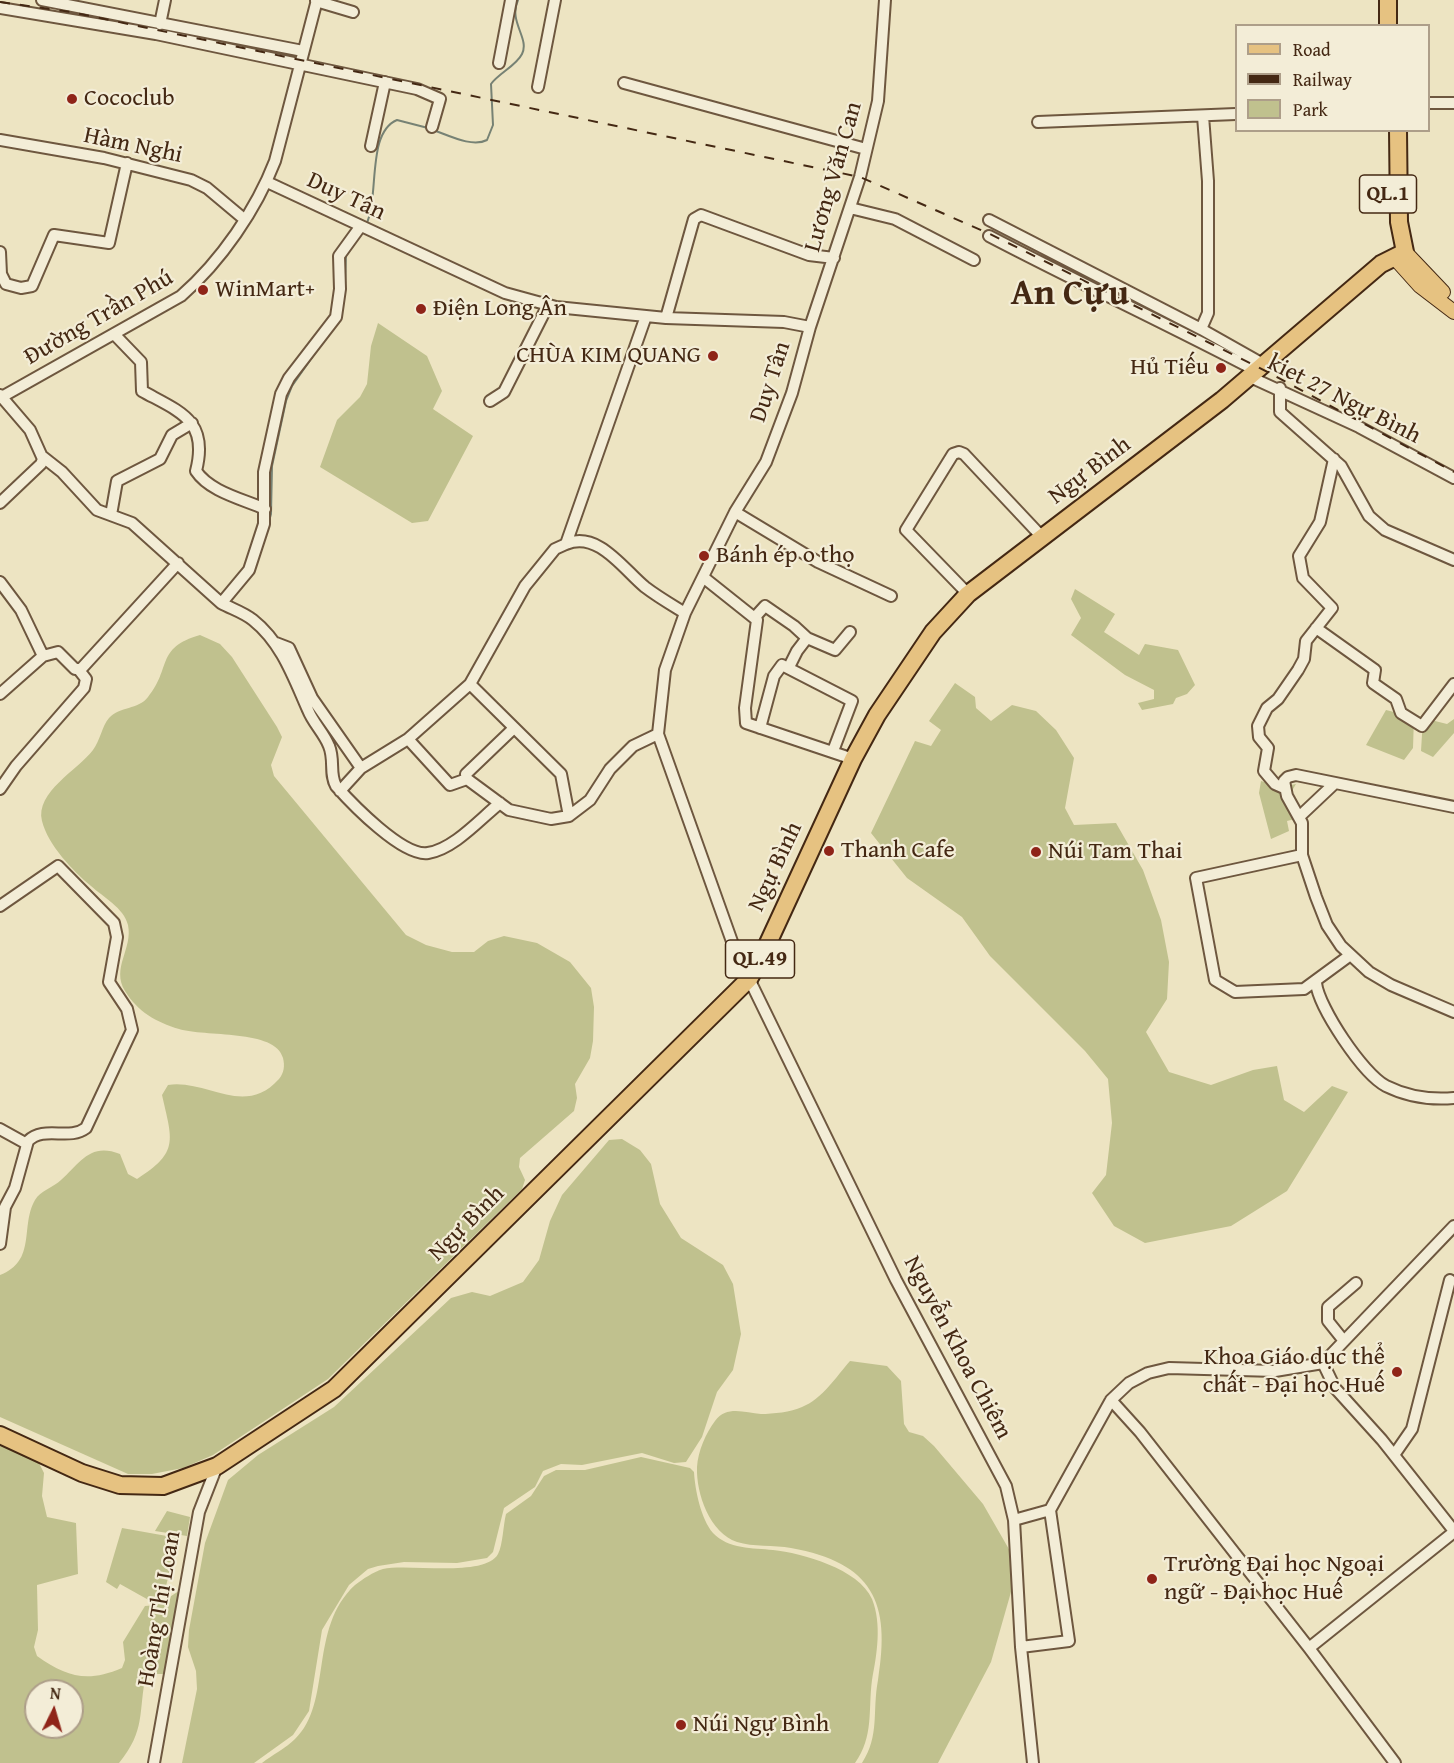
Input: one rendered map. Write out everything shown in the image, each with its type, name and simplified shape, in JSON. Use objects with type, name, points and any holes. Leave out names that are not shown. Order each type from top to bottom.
[{"type":"highway","points":[[1388,0],[1388,24]]},
{"type":"highway","points":[[1399,0],[1399,24]]},
{"type":"highway","name":"QL.1","points":[[1388,132],[1388,225],[1399,254]]},
{"type":"highway","name":"QL.1","points":[[1398,132],[1399,254]]},
{"type":"highway","name":"Ngự Bình","points":[[0,1435],[82,1473],[120,1485],[163,1486],[217,1466],[334,1389],[749,979],[763,954],[853,759],[877,715],[933,632],[968,594],[1222,400],[1381,264],[1399,254]]},
{"type":"main road","name":"QL.1","points":[[1399,254],[1454,301]]},
{"type":"main road","points":[[1399,254],[1420,286],[1454,312]]},
{"type":"street","points":[[42,0],[303,51]]},
{"type":"street","points":[[160,24],[165,0]]},
{"type":"street","points":[[317,0],[353,12]]},
{"type":"street","name":"Đường Trần Phú","points":[[1,397],[182,297],[195,285],[244,219],[267,182],[275,160],[317,0]]},
{"type":"street","points":[[499,63],[511,0]]},
{"type":"street","points":[[538,87],[555,0]]},
{"type":"street","name":"Lương Văn Can","points":[[810,327],[850,208],[878,101],[885,0]]},
{"type":"street","points":[[0,8],[135,30],[417,89],[440,99],[432,127]]},
{"type":"street","points":[[371,146],[385,82]]},
{"type":"street","points":[[624,83],[866,148]]},
{"type":"street","points":[[1430,103],[1454,103]]},
{"type":"street","points":[[1038,122],[1235,114]]},
{"type":"street","points":[[1201,329],[1207,320],[1208,302],[1208,180],[1203,116]]},
{"type":"street","name":"Hàm Nghi","points":[[0,140],[127,164],[191,180],[207,188],[244,219]]},
{"type":"street","points":[[0,252],[1,274],[6,284],[21,288],[32,286],[54,235],[109,243],[127,164]]},
{"type":"street","name":"Duy Tân","points":[[267,182],[505,293],[548,305],[666,318],[752,320],[810,327],[792,393],[766,462],[735,512],[685,613],[665,670],[658,734],[735,950],[749,979]]},
{"type":"street","points":[[850,208],[895,219],[974,260]]},
{"type":"street","points":[[666,318],[694,219],[701,215],[809,255],[834,258]]},
{"type":"street","points":[[989,220],[1201,329],[1255,370]]},
{"type":"street","points":[[224,603],[249,570],[264,524],[264,472],[281,394],[289,378],[334,321],[339,290],[339,256],[363,228]]},
{"type":"street","points":[[989,236],[1063,275],[1162,321],[1255,370]]},
{"type":"street","points":[[490,400],[504,392],[548,305]]},
{"type":"street","points":[[566,544],[646,316]]},
{"type":"street","points":[[116,335],[141,362],[142,391],[178,410],[197,430],[200,454],[196,471],[201,479],[265,509]]},
{"type":"street","name":"kiet 27 Ngự Bình","points":[[1255,370],[1280,388],[1454,478]]},
{"type":"street","points":[[1280,388],[1280,412],[1341,466],[1368,516],[1385,530],[1454,560]]},
{"type":"street","points":[[1,397],[30,430],[43,457],[62,472],[98,510],[132,523],[224,603],[255,622],[276,643],[309,713],[328,743],[334,763],[333,781],[340,791],[407,850],[418,853],[439,849],[500,803]]},
{"type":"street","points":[[111,515],[117,481],[160,459],[172,435],[192,423]]},
{"type":"street","points":[[968,594],[906,530],[953,454],[959,452],[964,454],[1042,537]]},
{"type":"street","points":[[0,503],[41,464],[43,457]]},
{"type":"street","points":[[1334,459],[1320,522],[1299,556],[1302,578],[1332,608],[1306,641],[1304,659],[1298,670],[1278,699],[1267,708],[1258,728],[1259,737],[1268,748],[1264,771],[1275,783],[1284,788],[1299,817],[1302,855],[1327,925],[1349,956],[1391,985],[1454,1012]]},
{"type":"street","points":[[735,512],[818,562],[891,597]]},
{"type":"street","points":[[340,791],[361,768],[408,739],[470,684],[525,586],[555,549],[572,541],[590,543],[602,549],[654,594],[685,613]]},
{"type":"street","points":[[79,670],[177,563]]},
{"type":"street","points":[[703,577],[755,617]]},
{"type":"street","points":[[0,582],[21,610],[43,656]]},
{"type":"street","points":[[850,632],[835,650],[807,638],[795,626],[765,606],[755,617],[745,708],[746,723],[853,759]]},
{"type":"street","points":[[1316,628],[1375,670],[1374,684],[1394,697],[1404,715],[1422,726],[1454,684]]},
{"type":"street","points":[[789,667],[807,638]]},
{"type":"street","points":[[276,643],[289,648],[312,698],[361,768]]},
{"type":"street","points":[[0,694],[43,656],[58,652],[87,679],[84,688],[16,766],[0,789]]},
{"type":"street","points":[[760,728],[774,676],[782,664],[852,700],[833,751]]},
{"type":"street","points":[[470,684],[561,774],[569,816]]},
{"type":"street","points":[[467,779],[466,774],[514,728]]},
{"type":"street","points":[[467,779],[509,810],[551,819],[569,816],[590,801],[610,769],[633,746],[658,734]]},
{"type":"street","points":[[408,739],[450,784],[467,779]]},
{"type":"street","points":[[1284,788],[1288,777],[1296,775],[1454,807]]},
{"type":"street","points":[[1299,817],[1335,783]]},
{"type":"street","points":[[1302,855],[1196,878],[1213,975],[1218,984],[1227,990],[1244,992],[1304,989],[1349,956]]},
{"type":"street","points":[[0,906],[55,868],[109,916],[116,948],[109,970],[109,981],[127,1009],[133,1025],[129,1040],[112,1063],[86,1128],[75,1134],[39,1134],[25,1143],[15,1188],[5,1207],[0,1244]]},
{"type":"street","name":"Nguyễn Khoa Chiêm","points":[[749,979],[896,1280],[1006,1486],[1014,1520],[1021,1647],[1033,1763]]},
{"type":"street","points":[[1316,982],[1317,996],[1328,1017],[1383,1085],[1410,1095],[1440,1099],[1454,1098]]},
{"type":"street","points":[[0,1129],[25,1143]]},
{"type":"street","points":[[1021,1647],[1069,1641],[1050,1510],[1111,1400],[1129,1383],[1148,1373],[1169,1368],[1275,1371],[1323,1363],[1454,1226]]},
{"type":"street","points":[[1394,1455],[1412,1429],[1450,1280]]},
{"type":"street","points":[[1344,1341],[1328,1321],[1328,1307],[1356,1283]]},
{"type":"street","points":[[1309,1648],[1454,1531],[1394,1455],[1335,1388],[1323,1363]]},
{"type":"street","points":[[1111,1400],[1140,1432],[1309,1648],[1395,1763]]},
{"type":"street","name":"Hoàng Thị Loan","points":[[154,1763],[199,1512],[217,1466]]},
{"type":"street","points":[[1014,1520],[1050,1510]]},
{"type":"green space","points":[[378,323],[427,356],[442,391],[433,409],[473,436],[428,521],[412,523],[320,467],[337,420],[360,397],[367,384],[371,346]]},
{"type":"green space","points":[[1075,589],[1115,614],[1104,632],[1139,655],[1145,644],[1178,650],[1195,685],[1187,694],[1176,698],[1173,704],[1142,710],[1138,703],[1154,699],[1154,690],[1125,675],[1071,635],[1081,618],[1071,599]]},
{"type":"green space","points":[[200,635],[220,644],[232,657],[277,727],[282,737],[271,765],[274,776],[406,935],[426,945],[452,952],[474,952],[488,941],[504,936],[537,943],[570,962],[591,988],[594,1007],[593,1041],[590,1058],[575,1084],[577,1098],[574,1111],[520,1158],[519,1167],[525,1180],[522,1189],[328,1379],[213,1455],[183,1468],[152,1474],[128,1474],[0,1417],[0,1275],[12,1269],[19,1261],[26,1242],[31,1210],[37,1197],[58,1182],[86,1156],[101,1151],[120,1154],[128,1174],[137,1179],[160,1161],[169,1144],[170,1134],[162,1095],[168,1085],[183,1085],[225,1094],[252,1096],[266,1090],[279,1079],[283,1072],[283,1058],[278,1049],[267,1042],[254,1038],[179,1029],[155,1019],[136,1005],[121,983],[121,966],[129,934],[126,919],[118,908],[84,880],[62,857],[42,821],[45,800],[59,782],[93,750],[109,718],[118,711],[144,701],[155,687],[170,653],[186,640]]},
{"type":"green space","points":[[955,683],[975,697],[976,708],[991,721],[1012,705],[1036,711],[1056,730],[1074,758],[1065,808],[1074,825],[1116,823],[1143,870],[1161,920],[1169,962],[1167,999],[1146,1032],[1169,1072],[1211,1085],[1253,1070],[1277,1066],[1284,1100],[1304,1112],[1332,1086],[1348,1092],[1287,1191],[1231,1226],[1145,1243],[1114,1226],[1092,1193],[1106,1175],[1112,1123],[1108,1079],[1085,1051],[990,956],[962,917],[907,878],[871,833],[915,741],[931,746],[941,730],[929,721]]},
{"type":"green space","points":[[1386,710],[1414,717],[1413,748],[1404,760],[1366,745]]},
{"type":"green space","points":[[1423,718],[1447,724],[1454,719],[1454,733],[1433,757],[1421,751]]},
{"type":"green space","points":[[1261,781],[1281,787],[1296,784],[1290,794],[1295,819],[1287,821],[1289,831],[1271,839],[1259,793]]},
{"type":"green space","points":[[622,1139],[640,1150],[651,1164],[660,1204],[681,1238],[723,1265],[733,1284],[741,1334],[733,1370],[717,1392],[702,1437],[686,1462],[674,1463],[642,1453],[582,1465],[561,1464],[543,1471],[535,1487],[504,1508],[493,1552],[487,1558],[457,1563],[404,1562],[368,1569],[349,1585],[322,1630],[309,1711],[293,1735],[254,1763],[182,1763],[197,1689],[196,1671],[188,1647],[189,1630],[205,1543],[228,1480],[258,1455],[334,1407],[451,1298],[472,1292],[490,1296],[523,1282],[539,1260],[550,1221],[562,1195],[609,1140]]},
{"type":"green space","points":[[850,1361],[887,1366],[901,1381],[904,1424],[909,1432],[923,1436],[934,1446],[983,1504],[1010,1551],[1013,1567],[1011,1592],[991,1662],[938,1763],[862,1763],[868,1753],[873,1733],[881,1653],[881,1629],[878,1608],[870,1590],[858,1576],[841,1564],[819,1555],[778,1546],[743,1544],[727,1537],[719,1530],[706,1511],[699,1489],[697,1467],[699,1455],[703,1442],[720,1416],[731,1411],[771,1414],[802,1407],[816,1399]]},
{"type":"green space","points":[[0,1444],[38,1461],[44,1473],[42,1496],[47,1517],[76,1523],[78,1574],[37,1585],[38,1630],[34,1647],[37,1656],[58,1669],[78,1676],[110,1673],[122,1668],[125,1660],[123,1642],[145,1606],[157,1605],[179,1591],[181,1593],[167,1674],[146,1674],[137,1731],[128,1751],[119,1763],[0,1763]]},
{"type":"green space","points":[[641,1457],[690,1468],[694,1472],[702,1512],[709,1527],[719,1538],[741,1547],[785,1552],[814,1559],[843,1571],[865,1588],[875,1609],[878,1639],[868,1733],[855,1763],[262,1763],[295,1739],[307,1724],[314,1706],[331,1622],[340,1602],[355,1585],[383,1569],[462,1568],[478,1566],[490,1561],[500,1550],[506,1514],[531,1496],[544,1476],[556,1470],[585,1470]]},
{"type":"green space","points":[[167,1511],[190,1517],[187,1536],[155,1531]]},
{"type":"green space","points":[[122,1528],[178,1538],[166,1586],[154,1603],[120,1584],[117,1589],[106,1582]]},
{"type":"waterway","points":[[433,130],[467,142],[487,140],[493,125],[491,84],[516,62],[524,48],[517,23],[518,0]]},
{"type":"waterway","points":[[366,225],[370,213],[377,151],[387,127],[397,120],[428,128]]},
{"type":"waterway","points":[[345,285],[346,255]]},
{"type":"waterway","points":[[262,547],[271,514],[272,466],[286,401],[292,386],[325,339]]},
{"type":"railway","points":[[0,2],[71,12],[860,177],[990,234],[1258,367],[1454,472]]},
{"type":"place","name":"Cococlub","points":[[72,99]]},
{"type":"place","name":"WinMart+","points":[[203,290]]},
{"type":"place","name":"Điện Long Ân","points":[[421,309]]},
{"type":"place","name":"CHÙA KIM QUANG","points":[[713,356]]},
{"type":"place","name":"Hủ Tiếu","points":[[1221,368]]},
{"type":"place","name":"Bánh ép o thọ","points":[[704,556]]},
{"type":"place","name":"Thanh Cafe","points":[[829,851]]},
{"type":"place","name":"Núi Tam Thai","points":[[1036,852]]},
{"type":"place","name":"Khoa Giáo dục thể chất - Đại học Huế","points":[[1397,1372]]},
{"type":"place","name":"Trường Đại học Ngoại ngữ - Đại học Huế","points":[[1152,1579]]},
{"type":"place","name":"Núi Ngự Bình","points":[[681,1725]]},
{"type":"district","name":"An Cựu","points":[[1070,295]]}]
